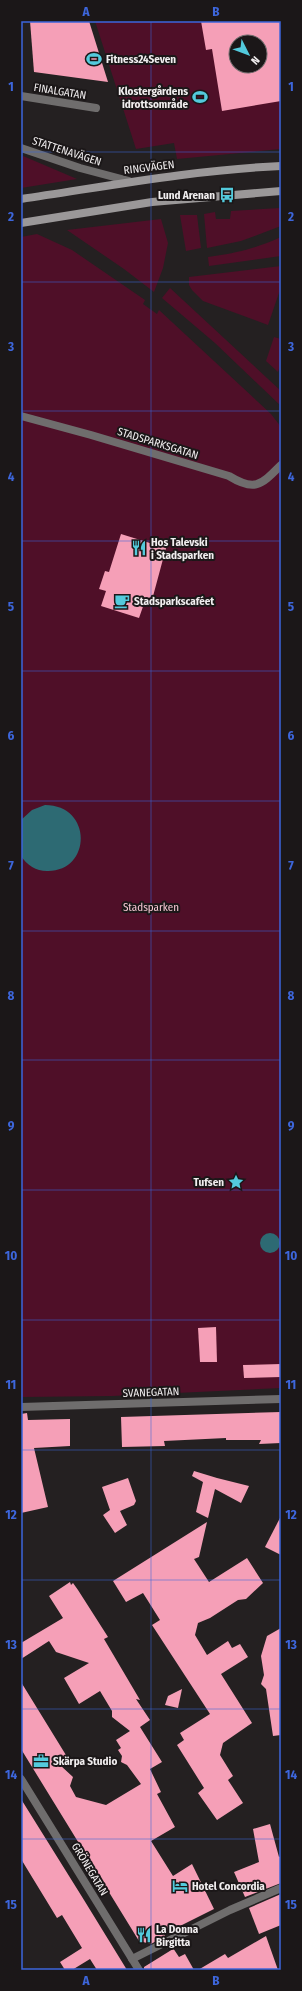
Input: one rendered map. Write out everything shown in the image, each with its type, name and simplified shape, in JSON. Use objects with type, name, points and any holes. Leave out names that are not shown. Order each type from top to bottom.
[{"type":"main road","name":"RINGVÄGEN","points":[[21,199],[129,181],[231,168],[281,166]]},
{"type":"main road","points":[[21,223],[152,202],[281,191]]},
{"type":"street","name":"FINALGATAN","points":[[21,96],[96,108]]},
{"type":"street","name":"STATTENAVÄGEN","points":[[21,148],[80,168],[129,181]]},
{"type":"street","name":"STADSPARKSGATAN","points":[[21,416],[47,422],[229,476],[243,485],[256,485],[267,480],[281,465]]},
{"type":"street","name":"SVANEGATAN","points":[[21,1407],[281,1399]]},
{"type":"street","name":"GRÖNEGATAN","points":[[21,1779],[139,1970]]},
{"type":"street","points":[[132,1959],[230,1910],[281,1888]]},
{"type":"green space","name":"Klostergårdens idrottsområde","points":[[95,21],[281,21],[281,149],[177,159],[174,143],[136,149]]},
{"type":"green space","points":[[23,156],[77,179],[21,188],[21,162]]},
{"type":"green space","points":[[281,208],[281,226],[241,241],[207,248],[204,214],[215,212],[216,219],[230,219],[231,211]]},
{"type":"green space","points":[[180,215],[197,215],[201,248],[186,251]]},
{"type":"green space","points":[[161,219],[168,243],[163,268],[154,292],[124,269],[67,230]]},
{"type":"green space","name":"Stadsparken","points":[[37,234],[72,250],[145,300],[143,304],[157,314],[159,310],[271,414],[281,427],[281,1388],[112,1396],[21,1397],[21,237]]},
{"type":"green space","points":[[281,237],[281,256],[209,266],[208,257],[245,250]]},
{"type":"green space","points":[[281,266],[281,287],[268,325],[203,301],[189,285],[189,277]]},
{"type":"green space","points":[[170,288],[281,391],[281,406],[215,343],[162,298]]},
{"type":"green space","points":[[274,337],[281,339],[281,363],[278,372],[266,361]]},
{"type":"water","points":[[45,805],[61,808],[72,815],[79,826],[81,838],[79,851],[72,861],[62,868],[47,871],[32,867],[21,856],[21,820],[32,810]]},
{"type":"water","points":[[270,1233],[277,1236],[280,1243],[277,1250],[270,1253],[263,1250],[260,1243],[263,1236]]},
{"type":"building","points":[[30,21],[89,21],[108,82],[34,72]]},
{"type":"building","points":[[201,21],[281,21],[281,101],[222,111],[212,49],[206,50]]},
{"type":"building","points":[[121,534],[166,548],[152,600],[146,598],[139,618],[101,606],[106,591],[99,589],[105,571],[109,572]]},
{"type":"building","points":[[216,1327],[217,1362],[200,1362],[198,1328]]},
{"type":"building","points":[[281,1364],[281,1377],[244,1378],[243,1365]]},
{"type":"building","points":[[281,1412],[281,1443],[259,1444],[261,1440],[226,1440],[226,1438],[164,1441],[165,1446],[122,1447],[121,1417]]},
{"type":"building","points":[[27,1413],[28,1420],[70,1419],[70,1446],[34,1448],[48,1507],[21,1513],[21,1414]]},
{"type":"building","points":[[194,1471],[249,1486],[241,1503],[215,1489],[208,1518],[196,1512],[203,1482],[192,1476]]},
{"type":"building","points":[[128,1478],[136,1501],[134,1505],[120,1511],[127,1525],[115,1533],[103,1515],[110,1510],[102,1487]]},
{"type":"building","points":[[281,1516],[281,1555],[265,1547]]},
{"type":"building","points":[[207,1522],[199,1557],[194,1559],[209,1582],[247,1558],[263,1583],[246,1599],[238,1600],[210,1618],[198,1623],[195,1635],[207,1655],[228,1641],[232,1648],[240,1644],[248,1657],[221,1674],[252,1723],[223,1743],[220,1755],[233,1776],[228,1780],[243,1803],[217,1820],[198,1793],[204,1788],[177,1745],[184,1740],[180,1733],[210,1714],[152,1625],[160,1620],[143,1593],[126,1602],[113,1581]]},
{"type":"building","points":[[70,1582],[71,1585],[73,1583],[78,1590],[108,1637],[104,1639],[140,1700],[136,1699],[150,1720],[140,1727],[162,1762],[150,1769],[161,1792],[157,1794],[175,1827],[151,1841],[173,1876],[192,1864],[214,1909],[164,1934],[165,1936],[151,1944],[139,1941],[21,1749],[21,1682],[69,1760],[60,1765],[73,1777],[70,1786],[76,1797],[106,1805],[141,1784],[127,1765],[121,1762],[122,1756],[118,1750],[121,1748],[116,1740],[130,1731],[112,1717],[112,1711],[100,1691],[79,1704],[64,1678],[89,1663],[56,1652],[49,1641],[21,1659],[21,1643],[63,1618],[49,1596]]},
{"type":"building","points":[[281,1628],[281,1735],[273,1736],[266,1689],[261,1684],[264,1675],[261,1656],[267,1636]]},
{"type":"building","points":[[182,1689],[178,1708],[165,1705],[168,1696]]},
{"type":"building","points":[[21,1799],[127,1970],[97,1970],[90,1959],[72,1970],[65,1970],[60,1962],[82,1948],[62,1915],[57,1918],[21,1859]]},
{"type":"building","points":[[270,1824],[279,1857],[281,1856],[281,1883],[245,1897],[234,1872],[259,1862],[253,1829]]},
{"type":"building","points":[[281,1894],[281,1925],[259,1934],[249,1908]]},
{"type":"building","points":[[266,1936],[278,1970],[198,1970],[225,1954],[228,1958]]},
{"type":"building","points":[[171,1945],[179,1957],[185,1954],[194,1970],[144,1970],[144,1967],[173,1949],[167,1948]]},
{"type":"place","name":"Fitness24Seven","points":[[94,59]]},
{"type":"place","name":"Klostergårdens idrottsområde","points":[[200,97]]},
{"type":"place","name":"Lund Arenan","points":[[227,195]]},
{"type":"place","name":"Hos Talevski i Stadsparken","points":[[139,548]]},
{"type":"place","name":"Stadsparkscaféet","points":[[122,601]]},
{"type":"place","name":"Tufsen","points":[[236,1182]]},
{"type":"place","name":"Skärpa Studio","points":[[41,1761]]},
{"type":"place","name":"Hotel Concordia","points":[[180,1886]]},
{"type":"place","name":"La Donna Birgitta","points":[[144,1935]]}]
